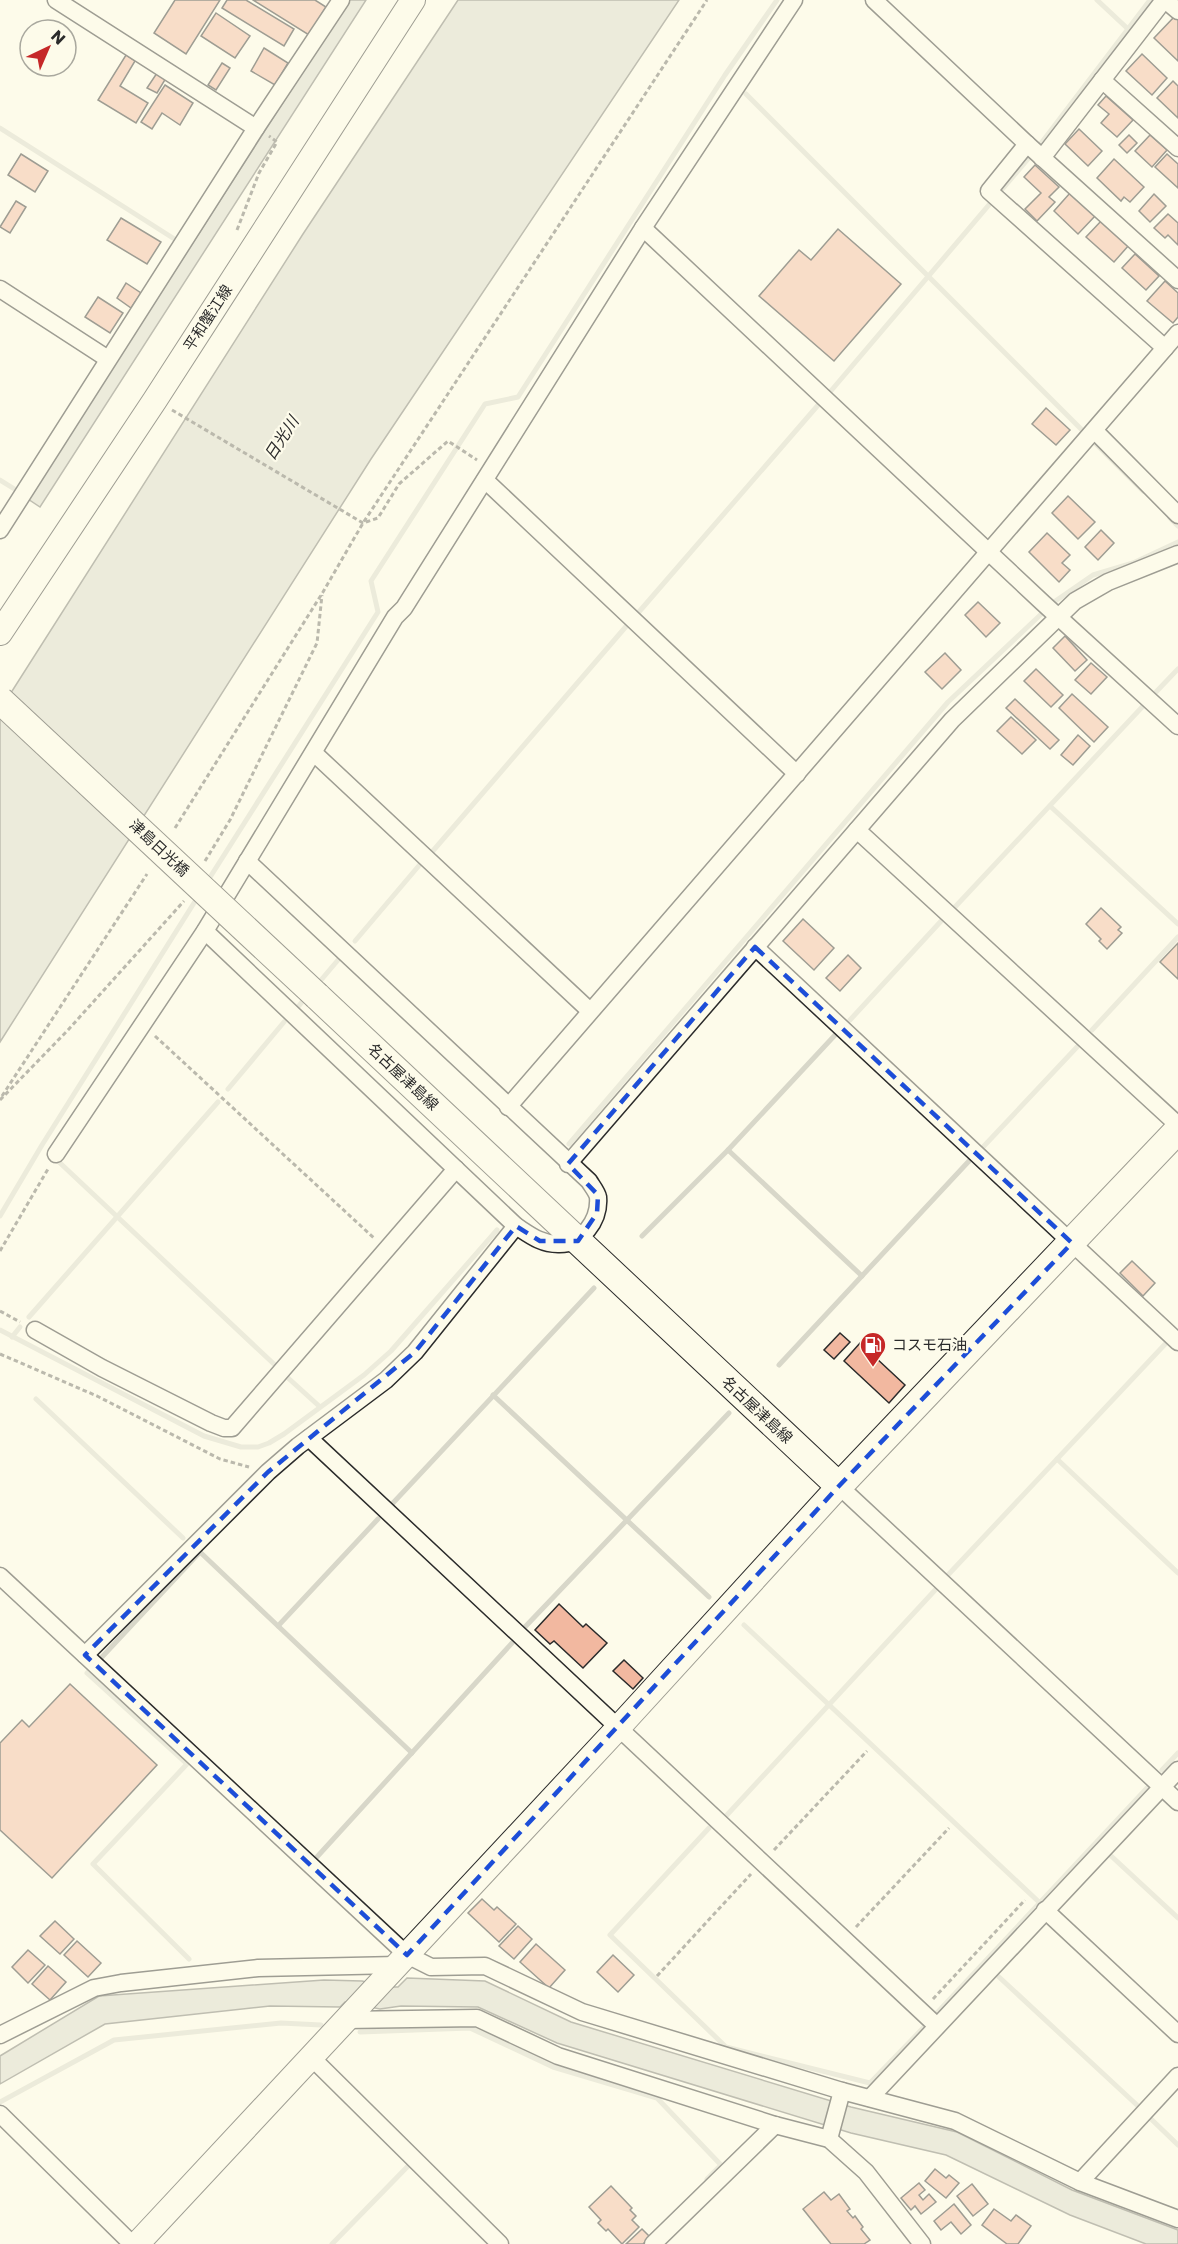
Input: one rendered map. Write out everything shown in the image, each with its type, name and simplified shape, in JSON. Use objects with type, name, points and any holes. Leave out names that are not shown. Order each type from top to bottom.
[{"type":"main road","name":"津島日光橋","points":[[0,700],[317,996]]},
{"type":"main road","name":"名古屋津島線","points":[[317,996],[839,1486]]},
{"type":"main road","points":[[839,1486],[1178,1130]]},
{"type":"street","points":[[56,0],[256,128]]},
{"type":"street","points":[[0,530],[256,128],[341,0]]},
{"type":"street","name":"平和蟹江線","points":[[0,633],[155,400],[413,0]]},
{"type":"street","points":[[56,1155],[205,931],[395,617],[404,608],[643,228],[794,0]]},
{"type":"street","points":[[874,0],[1042,158],[1178,280]]},
{"type":"street","points":[[1042,158],[1165,0],[1178,11]]},
{"type":"street","points":[[1102,80],[1178,148]]},
{"type":"street","points":[[1027,144],[994,195],[1165,348]]},
{"type":"street","points":[[643,228],[989,553],[1178,726]]},
{"type":"street","points":[[0,289],[108,359]]},
{"type":"street","points":[[508,1107],[1178,333]]},
{"type":"street","points":[[1095,431],[1178,515]]},
{"type":"street","points":[[485,480],[797,774]]},
{"type":"street","points":[[568,1164],[952,720],[1075,601],[1108,582],[1178,554]]},
{"type":"street","points":[[314,753],[590,1011]]},
{"type":"street","points":[[856,830],[1178,1125]]},
{"type":"street","points":[[205,931],[516,1226],[540,1241],[560,1245],[578,1241],[588,1230],[597,1214],[598,1195],[589,1181],[568,1164],[247,861]]},
{"type":"street","points":[[754,947],[1178,1342]]},
{"type":"street","points":[[35,1330],[102,1368],[211,1423],[231,1428],[456,1169]]},
{"type":"street","points":[[86,1655],[267,1472],[386,1380],[415,1352],[516,1226]]},
{"type":"street","points":[[309,1438],[937,2026]]},
{"type":"street","points":[[137,2244],[618,1728],[839,1486],[1178,1802]]},
{"type":"street","points":[[0,1576],[86,1655],[398,1965]]},
{"type":"street","points":[[870,2098],[1178,1770]]},
{"type":"street","points":[[1045,1910],[1178,2034]]},
{"type":"street","points":[[0,2035],[94,1988],[121,1983],[258,1968],[484,1966],[582,2012],[842,2094],[870,2098],[955,2121],[1080,2182],[1178,2218]]},
{"type":"street","points":[[349,2016],[477,2018],[558,2056],[775,2125],[830,2136],[866,2172],[922,2244]]},
{"type":"street","points":[[311,2057],[500,2244]]},
{"type":"street","points":[[1080,2182],[1178,2076]]},
{"type":"street","points":[[830,2136],[842,2094]]},
{"type":"street","points":[[0,2114],[132,2244]]},
{"type":"street","points":[[652,2244],[775,2125]]},
{"type":"path","points":[[175,828],[323,592],[363,523],[707,0]]},
{"type":"path","points":[[233,237],[259,173],[278,142]]},
{"type":"path","points":[[172,410],[363,523],[378,518],[399,484],[448,441],[464,451]]},
{"type":"path","points":[[200,869],[230,820],[317,643],[323,592]]},
{"type":"path","points":[[0,1100],[147,874]]},
{"type":"path","points":[[0,1100],[68,1030],[182,904],[186,895]]},
{"type":"path","points":[[143,1024],[387,1250]]},
{"type":"path","points":[[0,1251],[56,1155]]},
{"type":"path","points":[[0,1311],[35,1330]]},
{"type":"path","points":[[0,1354],[97,1396],[220,1459],[267,1472]]},
{"type":"path","points":[[657,1976],[867,1751]]},
{"type":"path","points":[[845,1940],[949,1828]]},
{"type":"path","points":[[922,2011],[1025,1900]]},
{"type":"highlighted area","points":[[755,947],[1072,1243],[839,1486],[407,1955],[85,1655],[268,1472],[415,1352],[516,1226],[540,1241],[578,1241],[588,1229],[597,1213],[598,1195],[568,1164]]},
{"type":"water","points":[[349,0],[366,0],[40,507],[28,499]]},
{"type":"water","name":"日光川","points":[[458,0],[679,0],[371,459],[0,1042],[0,710],[303,234]]},
{"type":"water","points":[[407,1978],[485,1981],[571,2022],[851,2107],[957,2132],[1072,2190],[1178,2230],[1178,2244],[1146,2244],[1070,2215],[946,2155],[851,2133],[557,2043],[478,2007],[401,2006],[380,2009],[345,2002],[340,2007],[270,2006],[105,2024],[0,2084],[0,2056],[99,1996],[324,1980],[362,1981],[398,1987]]},
{"type":"building","points":[[175,0],[220,0],[186,54],[154,33]]},
{"type":"building","points":[[227,0],[246,0],[294,29],[284,46],[222,8]]},
{"type":"building","points":[[253,0],[315,0],[326,7],[309,35]]},
{"type":"building","points":[[216,13],[250,36],[235,58],[201,36]]},
{"type":"building","points":[[1175,16],[1178,18],[1178,61],[1154,38]]},
{"type":"building","points":[[264,48],[288,63],[275,85],[251,71]]},
{"type":"building","points":[[1142,54],[1167,78],[1152,95],[1126,71]]},
{"type":"building","points":[[126,55],[135,61],[120,86],[148,103],[136,123],[98,100]]},
{"type":"building","points":[[222,63],[230,68],[216,90],[208,85]]},
{"type":"building","points":[[157,73],[166,78],[157,93],[147,88]]},
{"type":"building","points":[[1173,81],[1178,86],[1178,118],[1157,98]]},
{"type":"building","points":[[165,85],[193,103],[180,125],[162,113],[152,129],[141,122]]},
{"type":"building","points":[[1106,96],[1133,120],[1117,137],[1101,123],[1109,114],[1098,105]]},
{"type":"building","points":[[1079,129],[1102,151],[1088,166],[1065,144]]},
{"type":"building","points":[[1129,135],[1137,143],[1127,153],[1119,145]]},
{"type":"building","points":[[1150,135],[1167,150],[1152,167],[1135,151]]},
{"type":"building","points":[[21,154],[48,171],[35,192],[8,175]]},
{"type":"building","points":[[1167,154],[1178,164],[1178,188],[1155,167]]},
{"type":"building","points":[[1114,159],[1144,187],[1130,202],[1124,197],[1121,201],[1097,178]]},
{"type":"building","points":[[1035,165],[1059,187],[1049,197],[1055,202],[1037,221],[1025,209],[1041,193],[1024,177]]},
{"type":"building","points":[[1070,193],[1095,216],[1078,234],[1054,211]]},
{"type":"building","points":[[1154,194],[1166,206],[1150,222],[1139,211]]},
{"type":"building","points":[[16,201],[26,207],[10,233],[0,227]]},
{"type":"building","points":[[1168,214],[1178,223],[1178,245],[1168,235],[1165,238],[1154,228]]},
{"type":"building","points":[[121,218],[161,242],[147,264],[107,240]]},
{"type":"building","points":[[1102,220],[1129,245],[1114,262],[1086,237]]},
{"type":"building","points":[[838,229],[901,284],[834,361],[759,296],[799,250],[811,260]]},
{"type":"building","points":[[1135,254],[1159,276],[1146,290],[1122,268]]},
{"type":"building","points":[[1165,281],[1178,293],[1178,317],[1173,323],[1147,301]]},
{"type":"building","points":[[126,283],[141,293],[131,308],[117,298]]},
{"type":"building","points":[[98,297],[123,313],[110,333],[85,317]]},
{"type":"building","points":[[1046,408],[1070,430],[1056,445],[1032,424]]},
{"type":"building","points":[[1068,496],[1095,522],[1078,539],[1052,513]]},
{"type":"building","points":[[1101,530],[1114,543],[1098,560],[1085,547]]},
{"type":"building","points":[[1047,533],[1070,555],[1062,563],[1070,570],[1059,582],[1029,552]]},
{"type":"building","points":[[978,602],[1000,623],[986,637],[965,615]]},
{"type":"building","points":[[1065,636],[1087,660],[1075,671],[1053,648]]},
{"type":"building","points":[[945,653],[961,670],[942,689],[925,672]]},
{"type":"building","points":[[1091,663],[1107,677],[1091,694],[1075,680]]},
{"type":"building","points":[[1036,669],[1063,695],[1051,707],[1024,681]]},
{"type":"building","points":[[1072,694],[1108,727],[1094,742],[1059,708]]},
{"type":"building","points":[[1015,699],[1059,740],[1050,749],[1006,708]]},
{"type":"building","points":[[1011,717],[1036,740],[1022,754],[997,731]]},
{"type":"building","points":[[1078,735],[1090,746],[1073,765],[1061,755]]},
{"type":"building","points":[[1101,908],[1121,927],[1118,930],[1122,933],[1107,949],[1099,941],[1101,939],[1086,924]]},
{"type":"building","points":[[803,919],[834,948],[814,970],[783,941]]},
{"type":"building","points":[[1178,943],[1178,979],[1160,962]]},
{"type":"building","points":[[848,955],[861,968],[840,991],[826,978]]},
{"type":"building","points":[[1132,1261],[1155,1283],[1143,1296],[1120,1273]]},
{"type":"building","points":[[840,1333],[850,1342],[834,1359],[824,1350]]},
{"type":"building","points":[[860,1343],[905,1385],[889,1403],[844,1361]]},
{"type":"building","points":[[559,1604],[583,1627],[586,1624],[607,1643],[583,1668],[554,1641],[550,1644],[535,1630]]},
{"type":"building","points":[[624,1660],[643,1678],[633,1689],[613,1671]]},
{"type":"building","points":[[70,1684],[157,1765],[52,1878],[0,1830],[0,1743],[22,1720],[29,1727]]},
{"type":"building","points":[[482,1899],[494,1910],[497,1907],[516,1924],[499,1942],[468,1913]]},
{"type":"building","points":[[55,1921],[74,1939],[60,1954],[40,1936]]},
{"type":"building","points":[[518,1926],[532,1939],[514,1959],[499,1946]]},
{"type":"building","points":[[77,1941],[101,1963],[88,1977],[64,1955]]},
{"type":"building","points":[[536,1944],[565,1970],[549,1988],[520,1962]]},
{"type":"building","points":[[28,1950],[45,1965],[28,1983],[12,1967]]},
{"type":"building","points":[[613,1955],[634,1975],[618,1992],[597,1972]]},
{"type":"building","points":[[48,1966],[66,1982],[50,2000],[32,1984]]},
{"type":"building","points":[[935,2169],[946,2178],[949,2175],[959,2183],[946,2198],[925,2181]]},
{"type":"building","points":[[919,2183],[925,2190],[919,2195],[923,2200],[929,2194],[936,2202],[921,2214],[915,2206],[911,2210],[901,2198]]},
{"type":"building","points":[[972,2184],[988,2204],[973,2216],[957,2196]]},
{"type":"building","points":[[611,2186],[632,2208],[630,2210],[636,2216],[632,2220],[639,2227],[622,2244],[608,2229],[606,2231],[598,2223],[601,2220],[589,2207]]},
{"type":"building","points":[[824,2192],[831,2200],[839,2194],[850,2209],[847,2211],[853,2218],[855,2216],[863,2227],[861,2229],[870,2240],[864,2244],[831,2244],[803,2209]]},
{"type":"building","points":[[954,2204],[971,2225],[961,2234],[951,2222],[941,2230],[934,2221]]},
{"type":"building","points":[[994,2209],[1011,2221],[1016,2215],[1031,2226],[1018,2244],[1007,2244],[982,2225]]},
{"type":"building","points":[[642,2229],[650,2237],[643,2244],[626,2244]]},
{"type":"waterway","points":[[207,882],[378,612],[371,581],[485,404],[518,397],[725,75],[777,0]]},
{"type":"waterway","points":[[1097,0],[1128,29]]},
{"type":"waterway","points":[[830,392],[1039,146],[1150,0]]},
{"type":"waterway","points":[[746,94],[1084,432]]},
{"type":"waterway","points":[[0,128],[176,240]]},
{"type":"waterway","points":[[638,613],[819,404]]},
{"type":"waterway","points":[[1095,443],[1143,491]]},
{"type":"waterway","points":[[0,480],[16,490]]},
{"type":"waterway","points":[[1170,518],[1178,526]]},
{"type":"waterway","points":[[569,1144],[948,702],[1054,602],[1093,575],[1133,563],[1178,542]]},
{"type":"waterway","points":[[432,852],[629,623]]},
{"type":"waterway","points":[[1156,692],[1178,669]]},
{"type":"waterway","points":[[955,907],[1144,705]]},
{"type":"waterway","points":[[1050,806],[1178,924]]},
{"type":"waterway","points":[[355,941],[422,862]]},
{"type":"waterway","points":[[0,1216],[199,895]]},
{"type":"waterway","points":[[850,1020],[943,919]]},
{"type":"waterway","points":[[1092,1030],[1178,937]]},
{"type":"waterway","points":[[316,986],[338,960]]},
{"type":"waterway","points":[[298,1007],[305,998]]},
{"type":"waterway","points":[[228,1089],[284,1022]]},
{"type":"waterway","points":[[642,1236],[728,1150],[836,1034]]},
{"type":"waterway","points":[[984,1146],[1077,1047]]},
{"type":"waterway","points":[[29,1317],[218,1102]]},
{"type":"waterway","points":[[728,1150],[862,1276]]},
{"type":"waterway","points":[[779,1365],[969,1161]]},
{"type":"waterway","points":[[59,1162],[276,1366]]},
{"type":"waterway","points":[[0,1330],[204,1436],[241,1447],[258,1447],[284,1434],[364,1375],[391,1351],[497,1230]]},
{"type":"waterway","points":[[393,1503],[594,1288]]},
{"type":"waterway","points":[[12,1337],[20,1327]]},
{"type":"waterway","points":[[947,1576],[1168,1341]]},
{"type":"waterway","points":[[287,1377],[319,1406]]},
{"type":"waterway","points":[[493,1395],[709,1597]]},
{"type":"waterway","points":[[36,1399],[183,1538]]},
{"type":"waterway","points":[[524,1628],[729,1413]]},
{"type":"waterway","points":[[1057,1459],[1178,1573]]},
{"type":"waterway","points":[[102,1657],[200,1552],[278,1626],[378,1519]]},
{"type":"waterway","points":[[726,1816],[937,1588]]},
{"type":"waterway","points":[[744,1625],[1040,1903]]},
{"type":"waterway","points":[[278,1626],[412,1753]]},
{"type":"waterway","points":[[316,1858],[512,1643]]},
{"type":"waterway","points":[[90,1670],[87,1673],[187,1764],[93,1864],[189,1959]]},
{"type":"waterway","points":[[1162,1770],[1178,1753]]},
{"type":"waterway","points":[[935,2015],[1147,1788]]},
{"type":"waterway","points":[[709,1828],[610,1935],[726,2047],[870,2083],[926,2025]]},
{"type":"waterway","points":[[1109,1854],[1178,1918]]},
{"type":"waterway","points":[[999,1977],[1138,2106]]},
{"type":"waterway","points":[[0,2102],[114,2040],[281,2023],[321,2025]]},
{"type":"waterway","points":[[360,2032],[470,2028],[553,2067],[657,2098],[721,2165],[707,2179]]},
{"type":"waterway","points":[[1149,2117],[1178,2145]]},
{"type":"waterway","points":[[332,2244],[411,2163]]},
{"type":"place","name":"コスモ石油","points":[[873,1368]]}]
